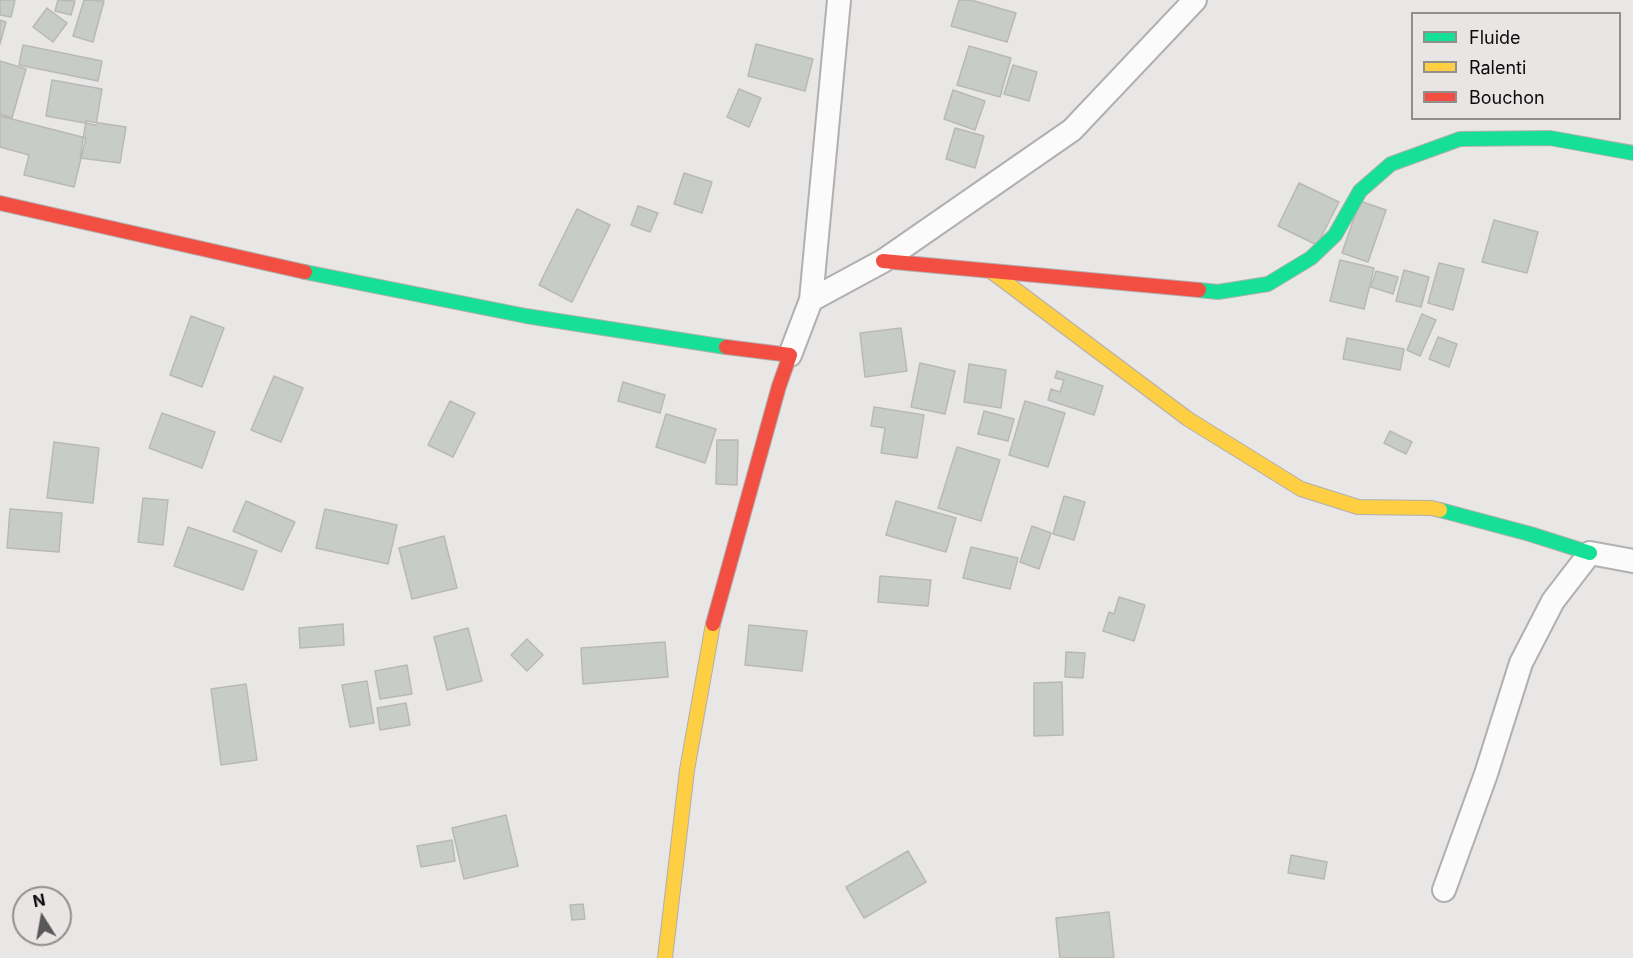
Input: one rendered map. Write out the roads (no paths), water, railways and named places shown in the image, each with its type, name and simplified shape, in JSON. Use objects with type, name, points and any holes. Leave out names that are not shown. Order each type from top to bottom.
[{"type":"street","points":[[665,958],[687,770],[715,610],[779,386],[811,300],[839,0]]},
{"type":"street","points":[[811,300],[883,261],[1072,130],[1196,0]]},
{"type":"street","points":[[883,261],[1218,292],[1268,284],[1311,258],[1335,235],[1360,191],[1391,164],[1460,139],[1550,138],[1633,153]]},
{"type":"street","points":[[0,202],[257,262],[514,314],[709,345],[790,355]]},
{"type":"street","points":[[991,271],[1188,419],[1301,489],[1358,507],[1431,508],[1530,534],[1590,553],[1633,561]]},
{"type":"street","points":[[1444,890],[1486,774],[1521,663],[1553,601],[1590,553]]}]
